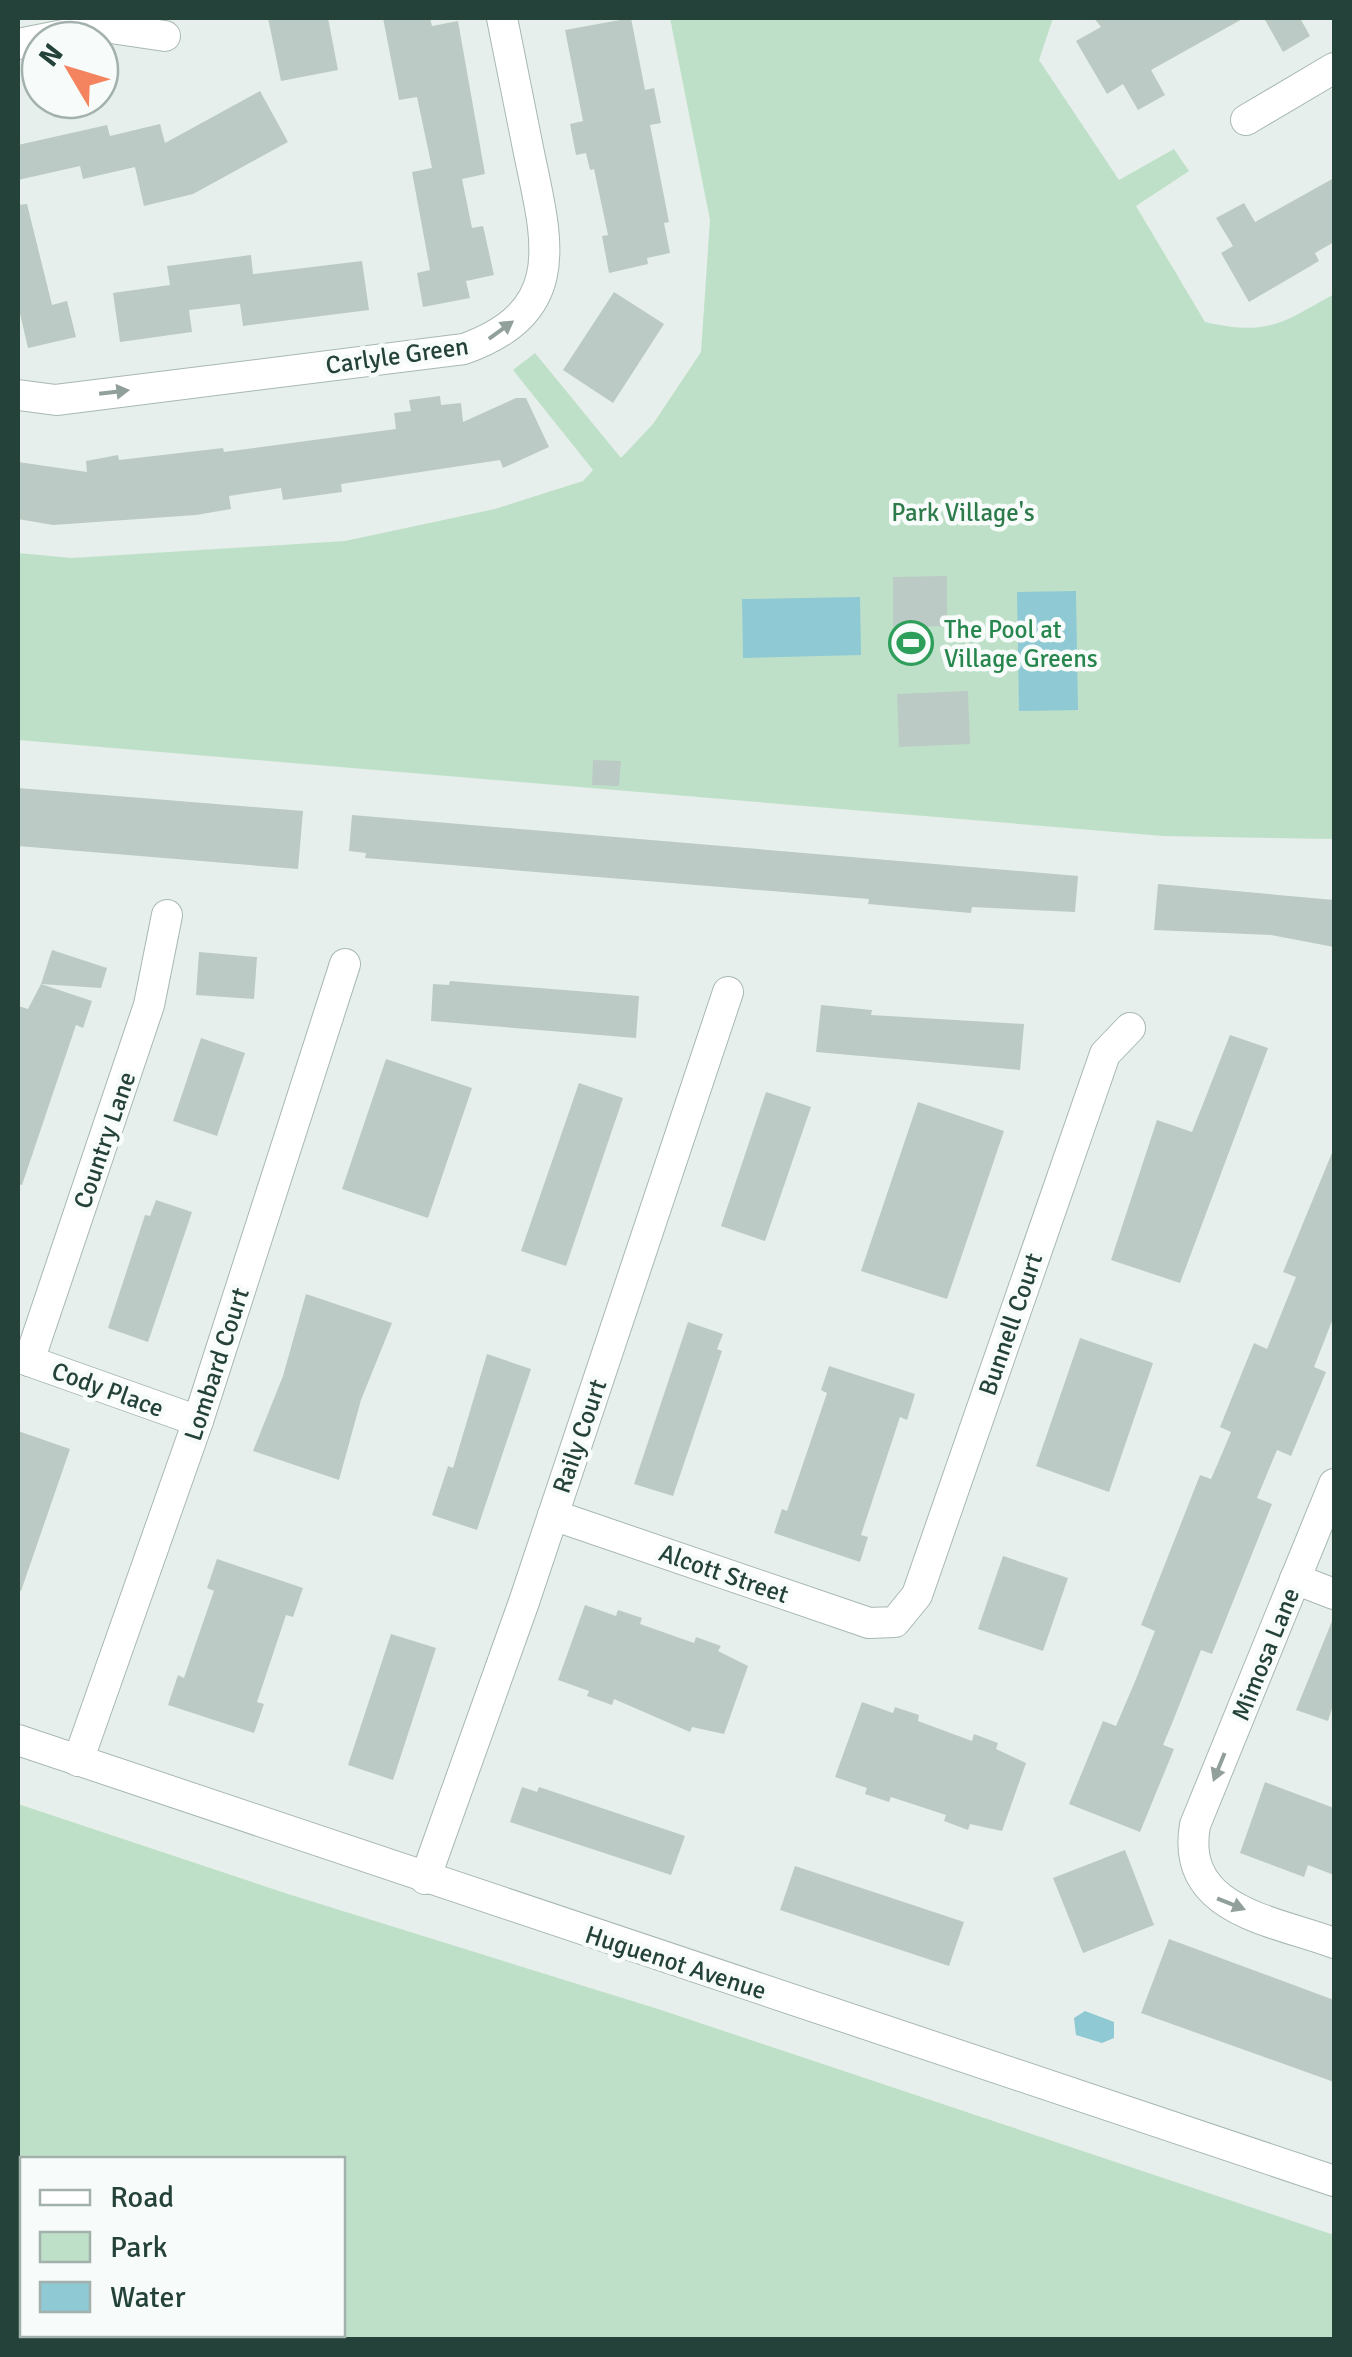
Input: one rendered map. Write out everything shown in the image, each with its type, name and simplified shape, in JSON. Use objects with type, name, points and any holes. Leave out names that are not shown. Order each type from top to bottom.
[{"type":"street","name":"Carlyle Green","points":[[18,395],[56,400],[464,349],[490,340],[514,322],[535,295],[548,244],[502,18]]},
{"type":"street","points":[[18,44],[104,27],[165,36]]},
{"type":"street","points":[[1246,120],[1334,68]]},
{"type":"street","name":"Country Lane","points":[[23,1359],[149,1005],[166,915]]},
{"type":"street","name":"Lombard Court","points":[[78,1761],[198,1421],[345,964]]},
{"type":"street","name":"Raily Court","points":[[425,1879],[553,1514],[728,992]]},
{"type":"street","name":"Bunnell Court","points":[[895,1622],[917,1595],[1105,1054],[1130,1028]]},
{"type":"street","name":"Cody Place","points":[[23,1359],[198,1421]]},
{"type":"street","name":"Mimosa Lane","points":[[1334,1484],[1195,1825],[1191,1849],[1197,1874],[1217,1899],[1334,1943]]},
{"type":"street","name":"Alcott Street","points":[[553,1514],[869,1623],[895,1622]]},
{"type":"street","points":[[1295,1579],[1334,1594]]},
{"type":"street","name":"Huguenot Avenue","points":[[18,1740],[1334,2181]]},
{"type":"green space","name":"Park Village's","points":[[670,18],[1053,18],[1039,60],[1119,180],[1174,149],[1189,171],[1136,206],[1205,322],[1244,328],[1273,324],[1334,294],[1334,839],[1163,836],[18,740],[18,553],[72,558],[345,541],[495,509],[583,481],[593,470],[513,370],[535,353],[621,458],[653,424],[701,352],[710,220]]},
{"type":"green space","points":[[18,1804],[288,1894],[658,2009],[1334,2235],[1334,2339],[18,2339]]},
{"type":"water","points":[[1076,591],[1078,710],[1019,711],[1017,592]]},
{"type":"water","points":[[860,597],[861,655],[743,658],[742,599]]},
{"type":"water","points":[[1085,2011],[1114,2022],[1114,2038],[1102,2043],[1076,2035],[1074,2018]]},
{"type":"building","points":[[268,18],[328,18],[338,70],[281,81]]},
{"type":"building","points":[[383,18],[430,18],[432,26],[458,21],[485,174],[462,179],[472,228],[483,226],[494,275],[466,281],[470,298],[423,307],[417,273],[430,270],[412,172],[432,168],[417,97],[399,100]]},
{"type":"building","points":[[631,18],[645,90],[654,88],[661,123],[650,125],[669,222],[664,223],[670,253],[647,258],[648,264],[609,273],[602,236],[608,235],[594,169],[590,170],[586,153],[576,155],[570,124],[583,121],[565,30]]},
{"type":"building","points":[[1094,18],[1244,18],[1151,70],[1165,95],[1138,110],[1123,84],[1107,94],[1076,41],[1101,27]]},
{"type":"building","points":[[1264,18],[1300,18],[1310,36],[1283,52]]},
{"type":"building","points":[[260,91],[288,142],[193,194],[144,206],[135,167],[83,179],[80,166],[18,180],[18,145],[107,125],[110,136],[160,124],[165,143]]},
{"type":"building","points":[[1334,178],[1334,242],[1315,253],[1319,261],[1249,302],[1221,253],[1233,246],[1216,218],[1244,203],[1255,222]]},
{"type":"building","points":[[27,204],[52,305],[67,301],[76,337],[28,348],[18,305],[18,205]]},
{"type":"building","points":[[251,255],[253,274],[362,261],[369,310],[243,326],[240,304],[189,310],[192,332],[120,342],[113,293],[170,285],[167,266]]},
{"type":"building","points":[[614,292],[664,324],[613,403],[563,370]]},
{"type":"building","points":[[440,396],[441,405],[461,403],[463,422],[516,398],[526,398],[549,447],[503,468],[500,460],[341,484],[342,492],[283,500],[281,488],[229,496],[231,509],[196,515],[53,525],[18,519],[18,462],[87,472],[86,461],[118,455],[119,460],[223,448],[224,452],[396,429],[394,413],[411,411],[409,400]]},
{"type":"building","points":[[947,576],[947,626],[893,627],[893,577]]},
{"type":"building","points":[[968,691],[970,744],[899,747],[897,694]]},
{"type":"building","points":[[593,760],[621,761],[619,786],[592,785]]},
{"type":"building","points":[[18,788],[303,811],[298,869],[18,846]]},
{"type":"building","points":[[352,815],[1078,876],[1075,912],[972,907],[971,913],[868,904],[869,899],[365,858],[366,853],[349,851]]},
{"type":"building","points":[[1158,884],[1334,900],[1334,947],[1271,935],[1154,930]]},
{"type":"building","points":[[52,950],[107,968],[101,988],[41,984]]},
{"type":"building","points":[[199,952],[257,957],[254,999],[196,995]]},
{"type":"building","points":[[450,981],[639,996],[636,1038],[431,1021],[433,984],[449,985]]},
{"type":"building","points":[[41,984],[92,1001],[83,1028],[76,1025],[22,1185],[18,1184],[18,1006],[28,1009]]},
{"type":"building","points":[[821,1005],[872,1010],[871,1015],[1024,1024],[1020,1070],[816,1052]]},
{"type":"building","points":[[1230,1035],[1268,1048],[1180,1283],[1111,1260],[1157,1120],[1192,1132]]},
{"type":"building","points":[[201,1038],[245,1053],[217,1136],[173,1121]]},
{"type":"building","points":[[386,1059],[472,1088],[428,1218],[342,1189]]},
{"type":"building","points":[[579,1083],[623,1098],[566,1266],[521,1251]]},
{"type":"building","points":[[766,1092],[811,1107],[765,1241],[721,1226]]},
{"type":"building","points":[[918,1102],[1004,1131],[947,1299],[861,1271]]},
{"type":"building","points":[[1334,1148],[1334,1316],[1314,1367],[1326,1372],[1291,1456],[1277,1450],[1257,1498],[1272,1504],[1212,1654],[1201,1650],[1163,1745],[1174,1749],[1140,1832],[1069,1804],[1103,1721],[1116,1726],[1136,1679],[1155,1631],[1141,1625],[1200,1475],[1211,1479],[1231,1432],[1220,1427],[1254,1343],[1267,1349],[1296,1277],[1283,1272]]},
{"type":"building","points":[[156,1200],[192,1212],[148,1342],[108,1328],[145,1215],[150,1216]]},
{"type":"building","points":[[306,1294],[392,1323],[361,1400],[339,1480],[253,1451],[283,1376]]},
{"type":"building","points":[[688,1322],[723,1334],[717,1349],[722,1351],[673,1496],[634,1484]]},
{"type":"building","points":[[1080,1338],[1153,1363],[1109,1492],[1036,1466]]},
{"type":"building","points":[[487,1354],[531,1369],[477,1530],[432,1515],[448,1466],[453,1468]]},
{"type":"building","points":[[829,1366],[915,1394],[907,1420],[900,1417],[861,1535],[868,1537],[860,1562],[774,1533],[782,1509],[787,1511],[827,1393],[821,1390]]},
{"type":"building","points":[[18,1431],[70,1449],[21,1591],[18,1590]]},
{"type":"building","points":[[1003,1556],[1068,1578],[1043,1651],[978,1629]]},
{"type":"building","points":[[217,1559],[303,1588],[293,1617],[286,1615],[257,1702],[264,1704],[254,1733],[168,1705],[178,1675],[184,1678],[214,1591],[207,1588]]},
{"type":"building","points":[[585,1605],[616,1616],[618,1610],[642,1618],[640,1624],[694,1643],[696,1637],[721,1646],[718,1651],[748,1666],[724,1734],[692,1727],[690,1732],[614,1699],[612,1705],[587,1696],[589,1691],[558,1680]]},
{"type":"building","points":[[1332,1621],[1334,1702],[1328,1721],[1296,1710]]},
{"type":"building","points":[[391,1634],[436,1648],[393,1780],[348,1765]]},
{"type":"building","points":[[862,1702],[893,1713],[895,1707],[919,1715],[918,1721],[972,1741],[974,1734],[998,1743],[996,1749],[1026,1763],[1002,1831],[970,1824],[968,1830],[944,1821],[946,1815],[891,1797],[889,1802],[865,1794],[867,1788],[835,1777]]},
{"type":"building","points":[[1265,1782],[1334,1808],[1334,1875],[1308,1865],[1304,1877],[1240,1853]]},
{"type":"building","points":[[522,1787],[537,1792],[539,1787],[685,1836],[671,1875],[510,1822]]},
{"type":"building","points":[[1125,1850],[1154,1925],[1083,1953],[1053,1878]]},
{"type":"building","points":[[795,1866],[964,1922],[949,1966],[780,1910]]},
{"type":"building","points":[[1169,1939],[1334,2000],[1334,2082],[1141,2013]]},
{"type":"place","name":"The Pool at Village Greens","points":[[911,643]]}]
